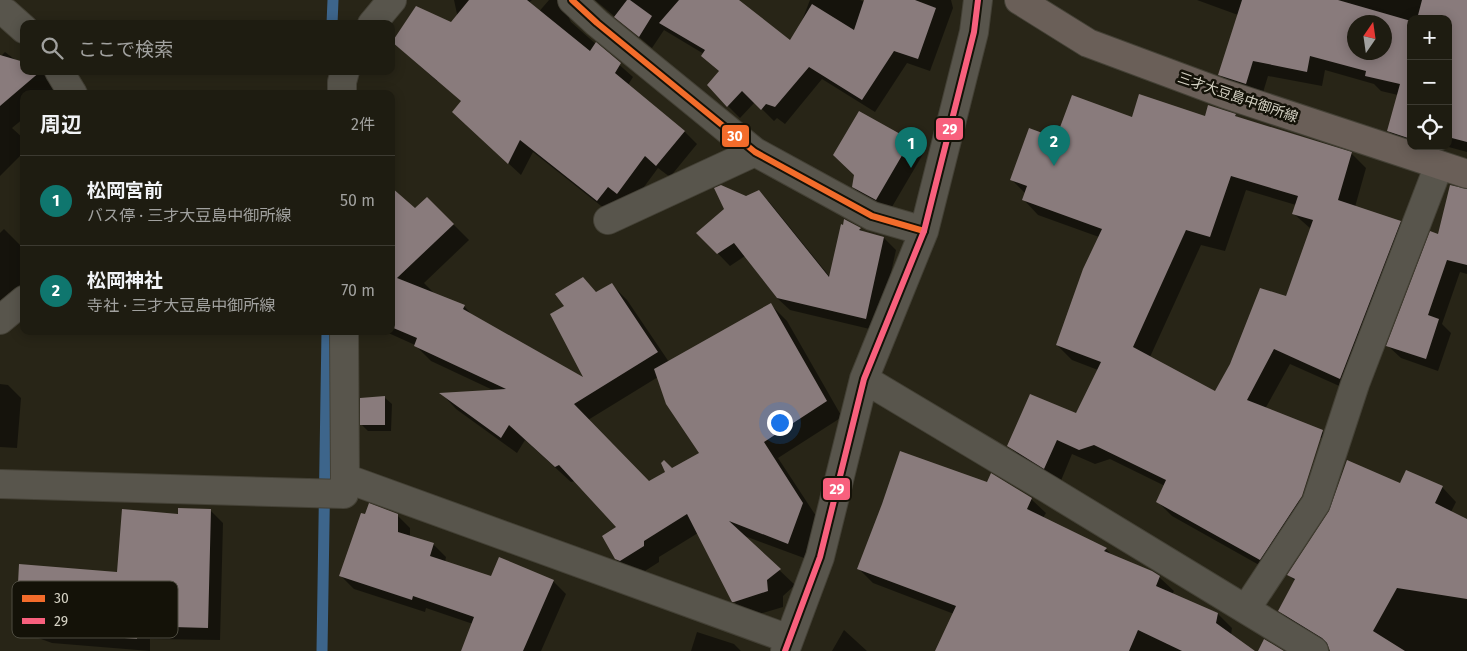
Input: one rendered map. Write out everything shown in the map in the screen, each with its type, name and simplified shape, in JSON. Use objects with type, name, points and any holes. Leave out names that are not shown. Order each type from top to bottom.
[{"type":"main road","name":"三才大豆島中御所線","points":[[1019,0],[1088,43],[1225,94],[1467,174]]},
{"type":"street","points":[[375,20],[392,0]]},
{"type":"street","points":[[572,0],[597,23],[755,152],[872,216],[924,231]]},
{"type":"street","points":[[345,478],[787,645],[820,557],[864,379],[924,231],[974,32],[978,0]]},
{"type":"street","points":[[0,10],[20,26]]},
{"type":"street","points":[[61,75],[71,90]]},
{"type":"street","points":[[342,90],[344,75]]},
{"type":"street","points":[[608,220],[755,152]]},
{"type":"street","points":[[1246,609],[1316,502],[1356,384],[1439,165]]},
{"type":"street","points":[[0,320],[20,303]]},
{"type":"street","points":[[0,484],[344,494],[344,335]]},
{"type":"street","points":[[864,379],[1314,651]]},
{"type":"building","points":[[469,0],[527,0],[590,51],[596,42],[621,63],[615,73],[685,131],[656,166],[645,156],[617,194],[608,187],[597,201],[520,140],[508,164],[452,112],[461,101],[395,45],[395,38],[416,6],[451,22]]},
{"type":"building","points":[[627,0],[630,0],[652,16],[639,37],[614,17]]},
{"type":"building","points":[[679,0],[739,0],[790,40],[812,4],[854,30],[864,0],[915,0],[936,8],[918,59],[894,51],[862,100],[809,67],[775,107],[766,104],[761,110],[742,91],[727,107],[707,85],[719,71],[701,56],[705,50],[659,23]]},
{"type":"building","points":[[1242,0],[1338,0],[1390,15],[1347,15],[1347,60],[1392,60],[1392,16],[1407,20],[1407,138],[1387,131],[1400,84],[1365,76],[1366,71],[1310,56],[1307,72],[1253,61],[1246,84],[1218,75]]},
{"type":"building","points":[[1422,0],[1467,0],[1467,142],[1452,138],[1452,15],[1418,15]]},
{"type":"building","points":[[0,55],[20,61],[20,75],[36,75],[0,106]]},
{"type":"building","points":[[1139,94],[1205,116],[1208,105],[1236,114],[1235,116],[1352,152],[1338,200],[1401,221],[1340,379],[1274,349],[1247,400],[1323,430],[1302,496],[1260,560],[1156,502],[1166,480],[1094,445],[1079,450],[1057,440],[1044,469],[1007,446],[1030,394],[1076,413],[1101,362],[1056,345],[1083,269],[1102,229],[1022,200],[1027,186],[1010,180],[1029,128],[1056,138],[1072,95],[1132,117]],"holes":[[[1231,176],[1298,196],[1292,214],[1313,220],[1286,296],[1260,288],[1230,364],[1215,391],[1133,347],[1186,230],[1210,237]]]},
{"type":"building","points":[[859,111],[911,140],[876,200],[852,187],[854,175],[833,155]]},
{"type":"building","points":[[721,185],[746,196],[759,190],[829,277],[841,224],[843,225],[844,219],[861,228],[859,230],[884,237],[866,319],[777,298],[734,243],[717,254],[696,233],[724,209],[714,188]]},
{"type":"building","points":[[1450,185],[1467,189],[1467,265],[1447,260],[1428,315],[1439,319],[1426,359],[1386,346],[1430,231],[1438,234]]},
{"type":"building","points":[[395,190],[415,208],[427,197],[454,224],[397,278],[465,305],[463,309],[583,377],[550,314],[564,306],[555,294],[583,277],[596,292],[612,283],[658,352],[574,404],[649,481],[665,472],[661,463],[664,460],[672,468],[699,453],[666,404],[654,369],[771,303],[827,401],[764,442],[803,503],[788,544],[729,521],[781,569],[767,580],[768,591],[732,602],[687,514],[644,541],[644,546],[620,561],[615,559],[602,536],[616,527],[559,465],[555,467],[509,425],[501,438],[439,393],[506,389],[414,346],[417,338],[395,329]]},
{"type":"building","points":[[385,396],[385,425],[360,425],[360,398]]},
{"type":"building","points":[[900,451],[987,482],[991,473],[1032,498],[1027,509],[1107,548],[1104,551],[1152,571],[1160,576],[1156,586],[1218,613],[1216,623],[1255,651],[1182,651],[1138,630],[1129,651],[935,651],[956,606],[857,569]]},
{"type":"building","points":[[1347,460],[1400,483],[1406,470],[1443,486],[1435,503],[1467,519],[1467,599],[1397,588],[1373,631],[1405,651],[1330,651],[1327,643],[1322,638],[1278,611],[1295,579],[1287,575],[1329,511]]},
{"type":"building","points":[[369,503],[398,514],[398,532],[434,543],[430,556],[491,576],[499,557],[554,580],[523,651],[461,651],[474,617],[413,596],[412,600],[339,576],[361,513],[365,514]]},
{"type":"building","points":[[178,508],[211,509],[208,628],[178,627],[178,581],[18,581],[19,564],[117,572],[122,509],[178,514]]},
{"type":"building","points":[[1264,639],[1284,651],[1258,651]]},
{"type":"waterway","points":[[332,20],[333,0]]},
{"type":"waterway","points":[[322,651],[327,335]]},
{"type":"transit line","name":"30","points":[[572,0],[597,23],[755,152],[872,216],[924,231]]},
{"type":"transit line","name":"29","points":[[785,651],[820,557],[864,379],[924,231],[974,32],[978,0]]},
{"type":"place","name":"松岡神社","points":[[1054,166]]},
{"type":"place","name":"松岡宮前","points":[[911,168]]}]
